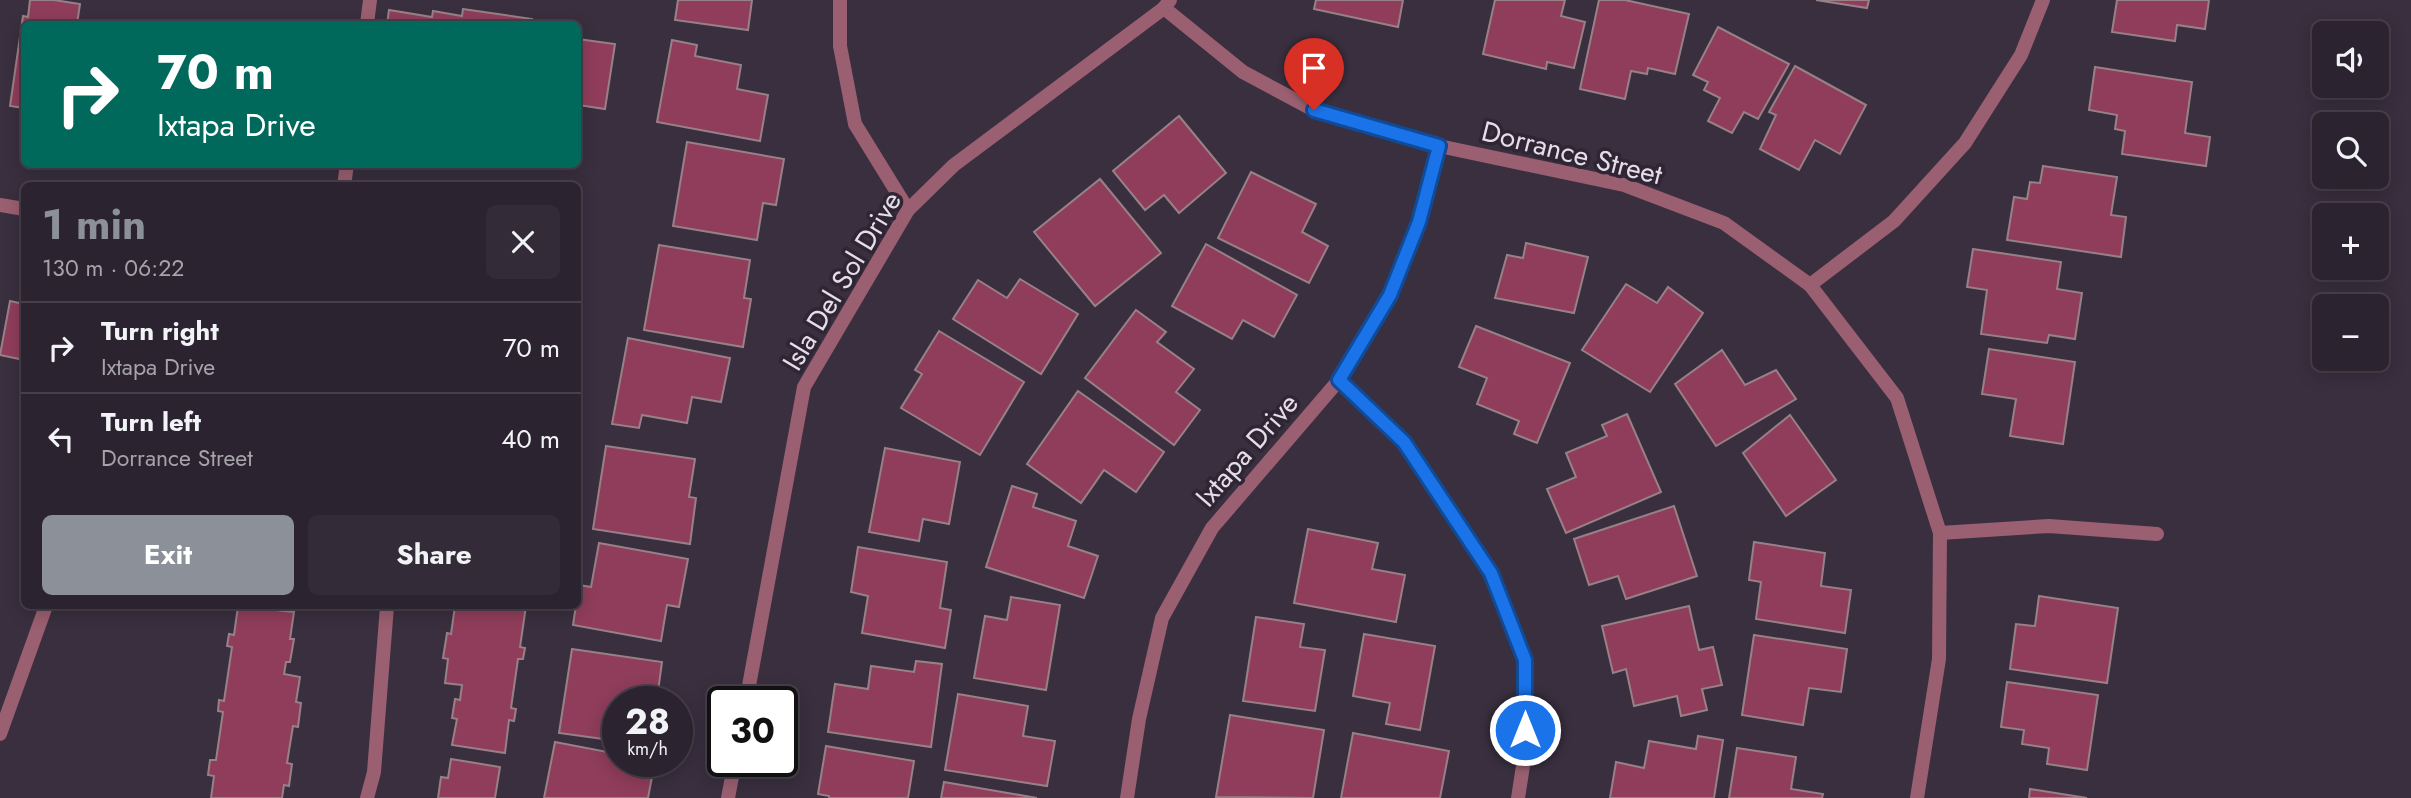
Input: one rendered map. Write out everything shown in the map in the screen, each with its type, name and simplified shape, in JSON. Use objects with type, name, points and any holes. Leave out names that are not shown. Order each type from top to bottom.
[{"type":"street","points":[[367,21],[370,0]]},
{"type":"street","points":[[840,0],[840,46],[855,124],[908,211]]},
{"type":"street","points":[[1810,285],[1894,221],[1965,143],[2021,55],[2043,0]]},
{"type":"street","name":"Isla Del Sol Drive","points":[[749,686],[804,387],[908,211],[954,165],[1167,4]]},
{"type":"street","name":"Dorrance Street","points":[[1167,4],[1243,72],[1314,110],[1439,146],[1624,185],[1724,223],[1810,285],[1897,398],[1940,533],[1939,659],[1917,798]]},
{"type":"street","name":"Ixtapa Drive","points":[[1127,798],[1139,719],[1162,618],[1212,528],[1339,380],[1390,295],[1419,222],[1439,146]]},
{"type":"street","points":[[0,205],[21,208]]},
{"type":"street","points":[[1339,380],[1404,442],[1491,573],[1525,660],[1525,753],[1518,798]]},
{"type":"street","points":[[1940,533],[2049,526],[2157,534]]},
{"type":"street","points":[[0,734],[45,609]]},
{"type":"street","points":[[367,798],[374,772],[387,609]]},
{"type":"street","points":[[728,798],[732,777]]},
{"type":"building","points":[[30,0],[80,4],[77,21],[22,21],[23,16],[28,17]]},
{"type":"building","points":[[678,0],[752,0],[748,30],[675,20]]},
{"type":"building","points":[[1316,0],[1403,0],[1398,27],[1314,9]]},
{"type":"building","points":[[1495,0],[1565,0],[1561,16],[1585,22],[1574,68],[1547,62],[1546,69],[1483,54]]},
{"type":"building","points":[[1599,0],[1625,0],[1689,14],[1675,74],[1648,68],[1647,74],[1631,71],[1625,99],[1580,89]]},
{"type":"building","points":[[1816,0],[1869,0],[1867,8]]},
{"type":"building","points":[[2117,0],[2209,0],[2205,29],[2177,25],[2175,41],[2112,32]]},
{"type":"building","points":[[463,9],[532,19],[387,21],[389,10],[432,17],[433,11],[462,16]]},
{"type":"building","points":[[1718,27],[1789,64],[1758,119],[1744,112],[1732,133],[1708,121],[1720,98],[1704,90],[1708,82],[1693,75]]},
{"type":"building","points":[[21,30],[21,108],[10,106]]},
{"type":"building","points":[[581,39],[615,44],[605,109],[581,105]]},
{"type":"building","points":[[672,40],[697,45],[695,56],[741,65],[737,89],[768,95],[760,141],[657,122]]},
{"type":"building","points":[[1795,66],[1866,105],[1840,154],[1815,140],[1799,170],[1760,149],[1776,115],[1769,112]]},
{"type":"building","points":[[2095,67],[2192,82],[2185,133],[2210,137],[2206,166],[2122,154],[2125,131],[2115,129],[2117,115],[2089,110]]},
{"type":"building","points":[[1179,116],[1226,173],[1179,213],[1164,195],[1145,210],[1113,171]]},
{"type":"building","points":[[687,142],[784,159],[776,205],[763,203],[757,240],[673,226]]},
{"type":"building","points":[[2043,166],[2117,177],[2111,215],[2126,217],[2121,257],[2007,240],[2014,197],[2027,199],[2030,182],[2040,183]]},
{"type":"building","points":[[1251,172],[1316,204],[1302,232],[1328,246],[1309,283],[1218,238]]},
{"type":"building","points":[[1100,179],[1161,253],[1095,306],[1034,232]]},
{"type":"building","points":[[1526,243],[1588,257],[1574,313],[1495,298],[1507,255],[1523,258]]},
{"type":"building","points":[[1206,244],[1297,295],[1274,337],[1243,320],[1232,339],[1172,306]]},
{"type":"building","points":[[659,245],[750,260],[744,298],[751,299],[743,347],[644,330]]},
{"type":"building","points":[[1973,249],[2061,262],[2057,289],[2082,293],[2075,339],[2049,335],[2047,343],[1981,334],[1987,290],[1967,287]]},
{"type":"building","points":[[1020,279],[1078,314],[1041,374],[953,319],[978,280],[1007,298]]},
{"type":"building","points":[[1626,284],[1657,303],[1668,287],[1703,313],[1650,392],[1582,350]]},
{"type":"building","points":[[10,301],[21,303],[21,359],[0,355]]},
{"type":"building","points":[[1136,310],[1166,332],[1157,342],[1194,369],[1176,392],[1200,410],[1174,445],[1085,378]]},
{"type":"building","points":[[1476,326],[1570,363],[1537,443],[1514,434],[1519,421],[1477,404],[1487,378],[1459,367]]},
{"type":"building","points":[[939,331],[1024,382],[980,455],[901,408],[922,374],[915,370]]},
{"type":"building","points":[[628,338],[730,358],[721,402],[692,397],[687,423],[642,415],[639,428],[612,424]]},
{"type":"building","points":[[1989,349],[2075,362],[2063,444],[2010,436],[2016,399],[1982,394]]},
{"type":"building","points":[[1722,350],[1745,385],[1776,370],[1796,399],[1716,446],[1675,384]]},
{"type":"building","points":[[1078,391],[1164,452],[1136,492],[1104,470],[1081,503],[1027,464]]},
{"type":"building","points":[[1627,414],[1661,492],[1566,533],[1547,489],[1576,477],[1566,453],[1607,436],[1602,425]]},
{"type":"building","points":[[1790,415],[1836,480],[1786,516],[1743,453]]},
{"type":"building","points":[[606,446],[695,459],[689,497],[696,498],[690,544],[593,529]]},
{"type":"building","points":[[885,448],[960,462],[949,524],[923,519],[919,541],[869,532]]},
{"type":"building","points":[[1012,486],[1037,494],[1033,507],[1076,521],[1068,546],[1098,556],[1084,598],[986,567]]},
{"type":"building","points":[[1674,506],[1697,576],[1626,599],[1618,576],[1589,585],[1574,539]]},
{"type":"building","points":[[1308,529],[1378,543],[1372,569],[1405,575],[1396,622],[1294,603]]},
{"type":"building","points":[[1754,542],[1825,553],[1821,586],[1851,590],[1845,633],[1756,619],[1761,582],[1749,580]]},
{"type":"building","points":[[599,543],[688,559],[679,607],[667,605],[661,641],[573,625],[575,609],[581,609],[581,585],[591,587]]},
{"type":"building","points":[[858,547],[947,562],[940,608],[951,610],[945,648],[862,633],[868,596],[851,592]]},
{"type":"building","points":[[2039,596],[2118,608],[2107,683],[2010,669],[2016,624],[2035,626]]},
{"type":"building","points":[[1011,597],[1060,605],[1046,690],[974,678],[985,616],[1007,620]]},
{"type":"building","points":[[1689,606],[1699,650],[1713,647],[1722,685],[1702,689],[1707,710],[1681,716],[1677,696],[1634,706],[1626,669],[1613,673],[1602,626]]},
{"type":"building","points":[[238,609],[294,612],[290,639],[294,639],[290,662],[286,662],[284,674],[300,677],[296,702],[301,703],[298,727],[293,726],[287,763],[292,764],[289,786],[284,785],[282,798],[211,798],[214,776],[208,775],[210,760],[216,760],[223,712],[218,711],[219,700],[224,701],[232,647],[227,646],[229,634],[234,635]]},
{"type":"building","points":[[455,609],[526,609],[520,647],[525,648],[523,659],[518,659],[511,708],[516,709],[514,721],[509,720],[505,753],[452,745],[457,719],[452,718],[455,699],[460,700],[462,685],[445,683],[448,659],[443,658],[447,633],[451,634]]},
{"type":"building","points":[[1256,617],[1304,624],[1300,647],[1325,650],[1315,711],[1243,701]]},
{"type":"building","points":[[1364,634],[1435,646],[1420,730],[1386,724],[1390,703],[1353,696]]},
{"type":"building","points":[[1754,635],[1847,649],[1841,692],[1809,688],[1803,725],[1742,715]]},
{"type":"building","points":[[572,649],[662,662],[659,686],[602,686],[602,739],[559,733]]},
{"type":"building","points":[[916,661],[942,664],[931,747],[828,732],[835,684],[868,689],[871,666],[914,672]]},
{"type":"building","points":[[2007,682],[2098,695],[2087,770],[2047,764],[2049,748],[2022,744],[2024,730],[2001,727]]},
{"type":"building","points":[[958,694],[1028,706],[1023,736],[1055,741],[1047,786],[945,770]]},
{"type":"building","points":[[1230,715],[1324,730],[1313,798],[1216,797]]},
{"type":"building","points":[[1353,733],[1449,751],[1440,798],[1341,798]]},
{"type":"building","points":[[1698,736],[1723,740],[1714,798],[1610,798],[1616,762],[1644,768],[1649,741],[1696,749]]},
{"type":"building","points":[[555,742],[602,751],[602,777],[652,777],[648,798],[544,798]]},
{"type":"building","points":[[826,746],[914,761],[908,798],[829,798],[818,794]]},
{"type":"building","points":[[1737,748],[1796,757],[1791,789],[1823,794],[1822,798],[1729,798]]},
{"type":"building","points":[[451,759],[500,767],[495,798],[438,798],[441,777],[448,778]]},
{"type":"building","points":[[944,782],[1037,798],[941,798]]},
{"type":"building","points":[[2030,789],[2087,798],[2029,798]]},
{"type":"route","points":[[1314,110],[1439,146],[1419,222],[1390,295],[1339,380],[1404,442],[1491,573],[1525,660],[1525,730]]}]
